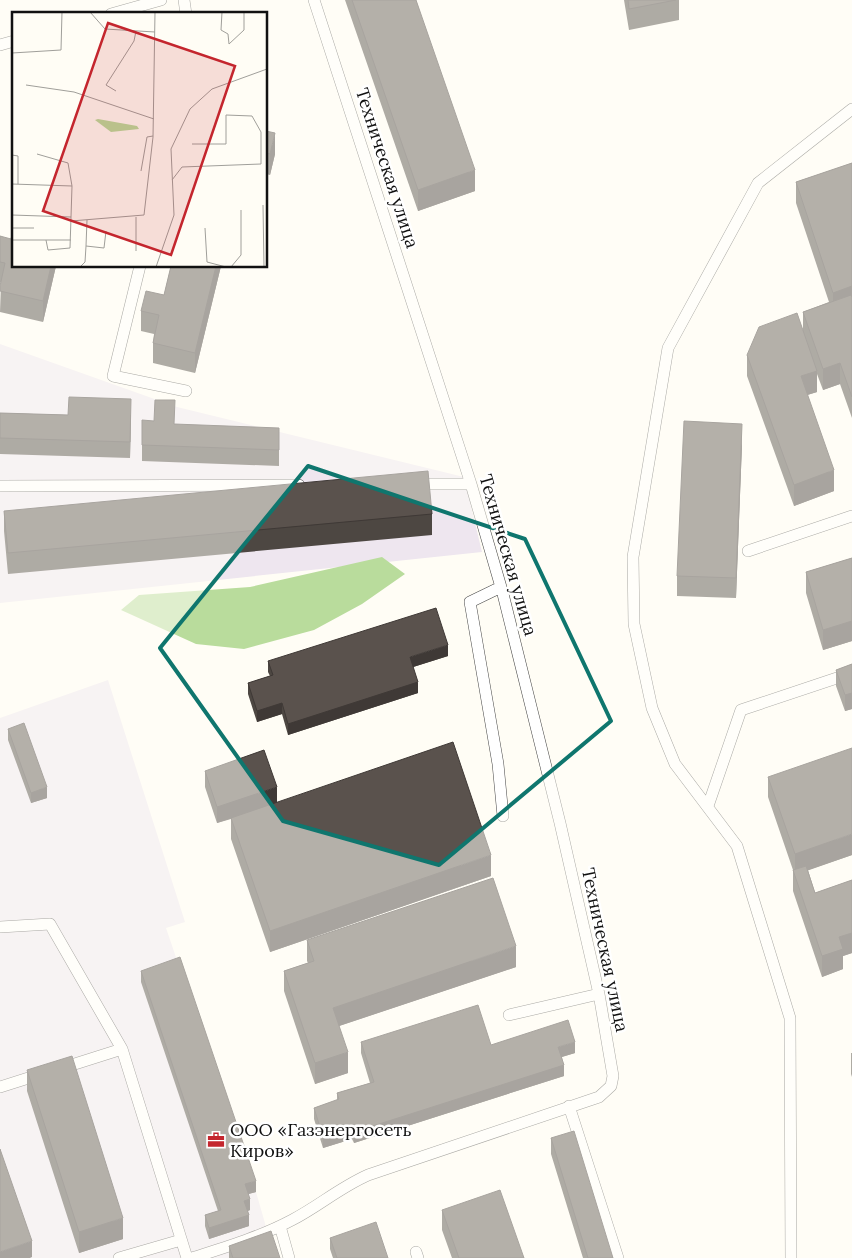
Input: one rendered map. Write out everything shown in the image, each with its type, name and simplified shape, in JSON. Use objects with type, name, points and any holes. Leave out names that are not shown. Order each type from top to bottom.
[{"type":"lane","points":[[118,12],[161,0]]},
{"type":"lane","name":"Техническая улица","points":[[314,0],[471,484],[501,587],[560,823],[599,994],[613,1076],[611,1086],[599,1097],[569,1106]]},
{"type":"lane","points":[[791,1258],[790,1018],[737,846],[675,764],[652,708],[634,624],[633,558],[668,348],[758,183],[852,109]]},
{"type":"lane","points":[[140,268],[113,376],[186,391]]},
{"type":"lane","points":[[0,486],[314,484]]},
{"type":"lane","points":[[402,484],[471,484]]},
{"type":"lane","points":[[748,551],[852,516]]},
{"type":"lane","points":[[501,587],[470,602],[498,764],[503,816]]},
{"type":"lane","points":[[708,806],[741,710],[852,672]]},
{"type":"lane","points":[[0,927],[50,924],[122,1049],[187,1258]]},
{"type":"lane","points":[[509,1015],[599,994]]},
{"type":"lane","points":[[0,1087],[122,1049]]},
{"type":"lane","points":[[192,1258],[267,1233],[307,1212],[349,1184],[368,1175],[569,1106],[618,1258]]},
{"type":"lane","points":[[280,1226],[289,1258]]},
{"type":"lane","points":[[119,1258],[181,1240]]},
{"type":"highlighted area","points":[[308,466],[525,539],[611,721],[439,865],[283,821],[160,648]]},
{"type":"shaded area","points":[[0,344],[177,407],[464,477],[482,552],[0,603]]},
{"type":"shaded area","points":[[108,680],[185,922],[166,928],[256,1192],[275,1258],[0,1258],[0,718]]},
{"type":"green space","points":[[382,557],[405,574],[362,604],[314,630],[244,649],[196,644],[121,610],[139,595],[250,587]]},
{"type":"building","points":[[352,0],[416,0],[475,170],[418,190]]},
{"type":"building","points":[[628,0],[676,0],[629,9]]},
{"type":"building","points":[[268,131],[275,133],[270,154],[268,154]]},
{"type":"building","points":[[852,163],[852,286],[833,293],[796,182]]},
{"type":"building","points":[[12,235],[12,268],[51,268],[43,301],[0,291],[5,263],[0,262],[0,236],[11,239]]},
{"type":"building","points":[[171,268],[216,268],[195,353],[153,343],[159,315],[141,311],[146,291],[164,295]]},
{"type":"building","points":[[851,295],[852,397],[840,363],[823,369],[803,312]]},
{"type":"building","points":[[797,313],[817,371],[801,376],[834,470],[794,485],[747,355],[759,327]]},
{"type":"building","points":[[69,397],[131,399],[130,442],[0,438],[0,413],[68,415]]},
{"type":"building","points":[[155,400],[175,400],[174,424],[279,428],[279,450],[142,445],[142,420],[154,421]]},
{"type":"building","points":[[684,421],[742,424],[736,578],[677,576]]},
{"type":"building","points":[[428,471],[432,514],[8,553],[4,511]]},
{"type":"building","points":[[852,558],[852,621],[823,630],[806,572]]},
{"type":"building","points":[[436,608],[448,645],[410,657],[418,682],[288,724],[282,703],[257,711],[248,683],[273,675],[268,661]]},
{"type":"building","points":[[852,664],[852,693],[845,695],[836,670]]},
{"type":"building","points":[[24,723],[47,787],[31,793],[8,729]]},
{"type":"building","points":[[453,742],[491,855],[270,931],[231,818]]},
{"type":"building","points":[[852,748],[852,834],[795,854],[768,777]]},
{"type":"building","points":[[264,750],[277,787],[217,807],[205,771]]},
{"type":"building","points":[[806,866],[815,893],[852,880],[852,933],[839,937],[843,949],[822,956],[793,870]]},
{"type":"building","points":[[493,878],[516,946],[333,1008],[348,1052],[315,1063],[284,971],[314,961],[307,940]]},
{"type":"building","points":[[180,957],[256,1181],[245,1184],[250,1199],[244,1201],[249,1215],[209,1228],[205,1215],[221,1210],[141,971]]},
{"type":"building","points":[[478,1005],[491,1045],[568,1020],[575,1042],[558,1047],[564,1065],[354,1132],[352,1128],[323,1137],[314,1108],[339,1099],[337,1093],[374,1082],[361,1042]]},
{"type":"building","points":[[72,1056],[123,1218],[79,1232],[27,1070]]},
{"type":"building","points":[[574,1131],[613,1258],[588,1258],[551,1138]]},
{"type":"building","points":[[0,1149],[32,1241],[0,1252]]},
{"type":"building","points":[[500,1190],[524,1258],[459,1258],[442,1210]]},
{"type":"building","points":[[376,1222],[388,1258],[337,1258],[330,1238]]},
{"type":"building","points":[[271,1231],[280,1258],[233,1258],[229,1246]]},
{"type":"place","name":"ООО «Газэнергосеть Киров»","points":[[216,1140]]}]
